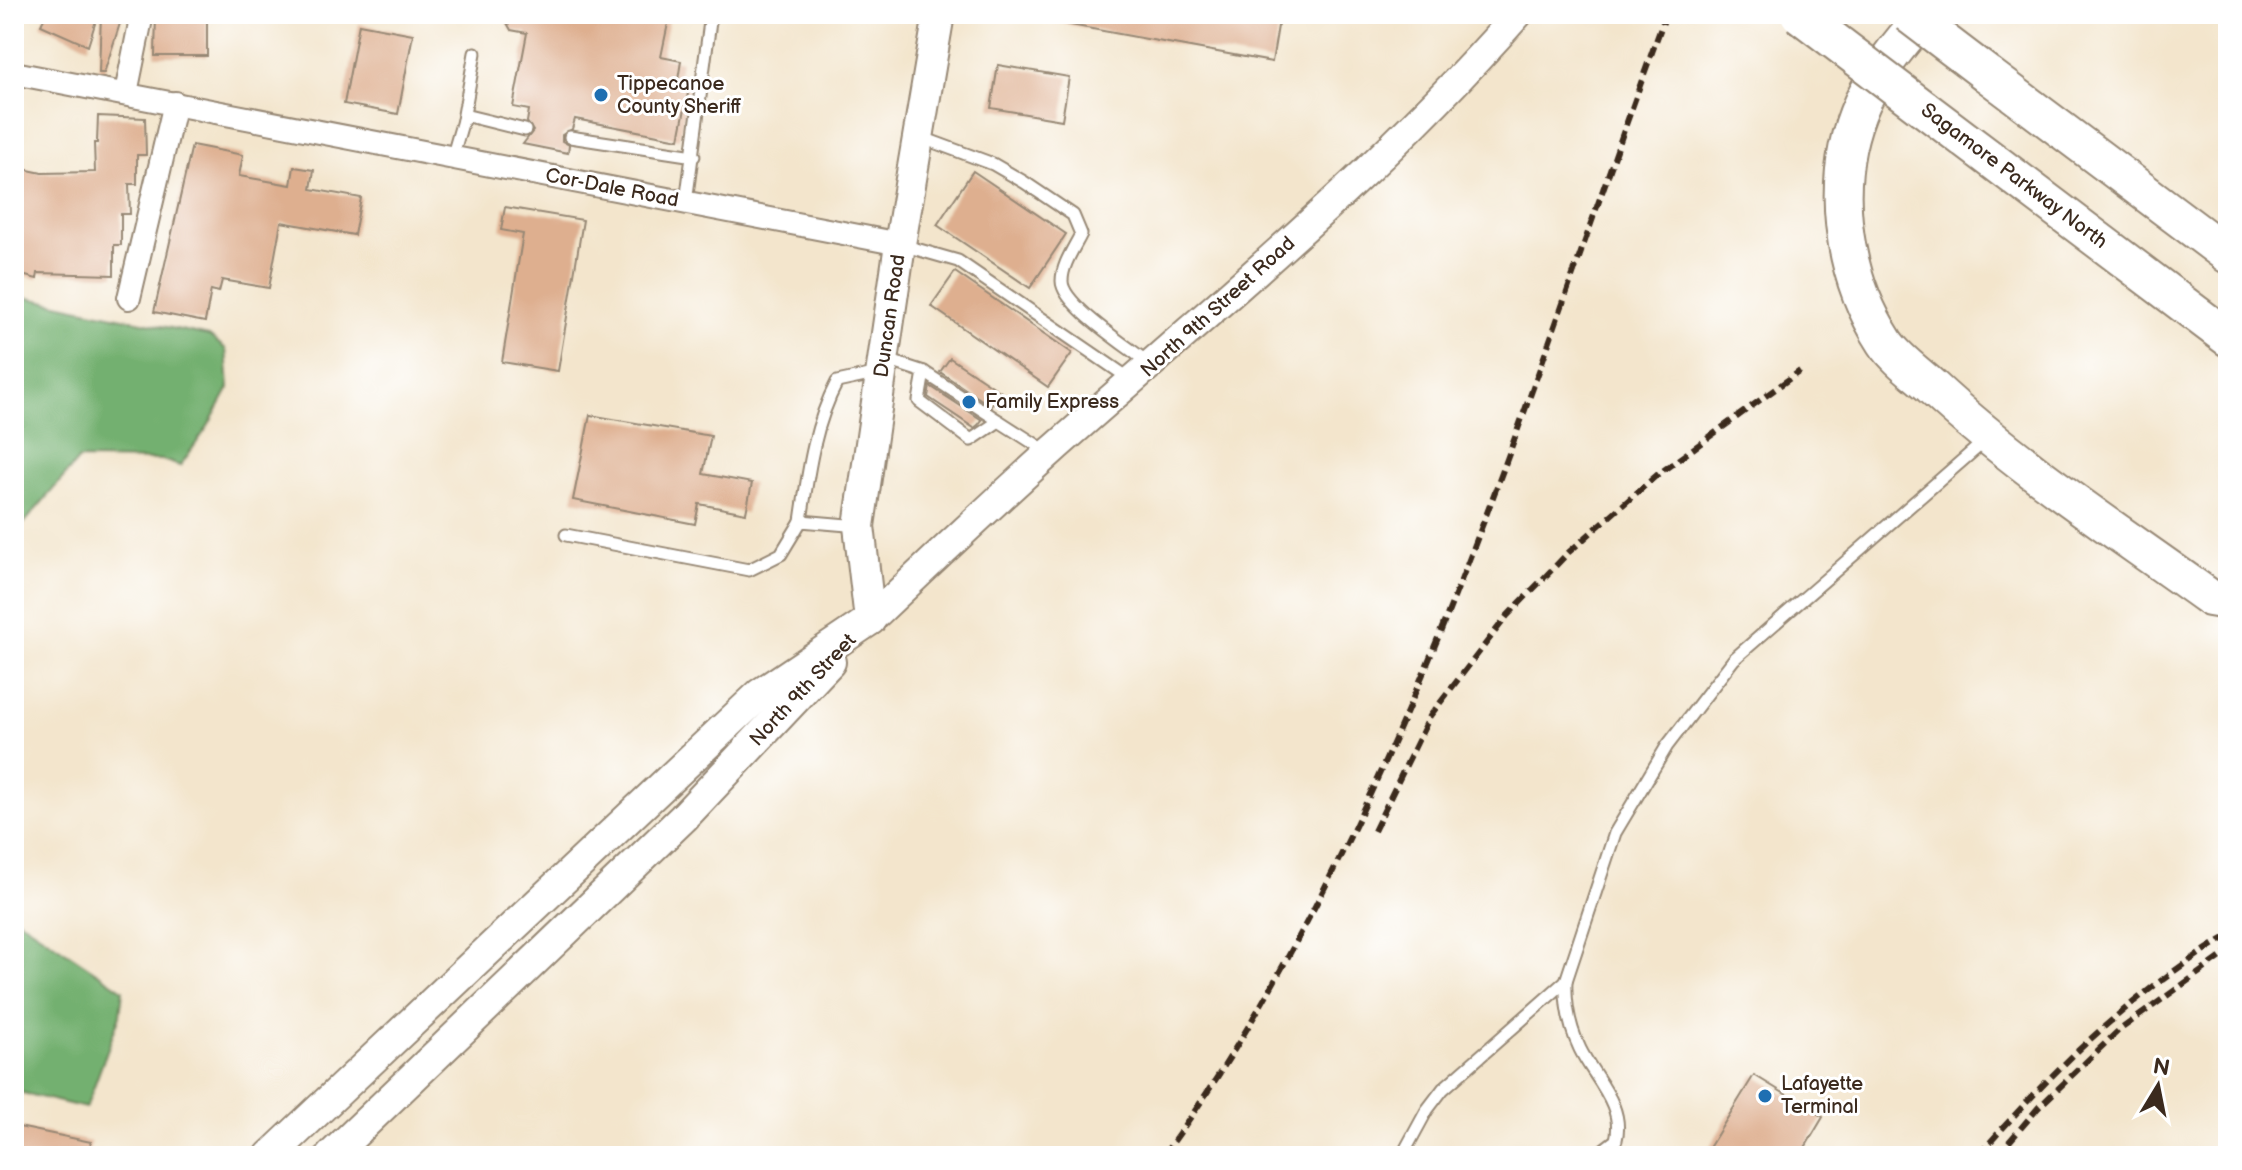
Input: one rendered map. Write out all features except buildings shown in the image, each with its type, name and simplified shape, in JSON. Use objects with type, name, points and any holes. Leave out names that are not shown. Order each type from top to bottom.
[{"type":"highway","name":"Sagamore Parkway North","points":[[1799,14],[2228,338]]},
{"type":"highway","points":[[1908,14],[2228,255]]},
{"type":"highway","points":[[1926,14],[1899,43],[1862,103],[1849,149],[1843,192],[1845,238],[1854,280],[1886,344],[1987,439],[2222,597]]},
{"type":"main road","name":"Duncan Road","points":[[870,620],[859,526],[900,244],[939,14]]},
{"type":"main road","name":"North 9th Street","points":[[270,1156],[760,694],[870,620]]},
{"type":"main road","name":"North 9th Street","points":[[331,1156],[683,818],[870,620]]},
{"type":"street","points":[[126,93],[142,14]]},
{"type":"street","name":"North 9th Street Road","points":[[870,620],[1049,453],[1143,374],[1393,147],[1448,94],[1518,14]]},
{"type":"street","name":"Cor-Dale Road","points":[[14,73],[900,244]]},
{"type":"street","points":[[129,298],[175,103]]},
{"type":"lane","points":[[686,202],[711,14]]},
{"type":"lane","points":[[452,158],[463,120],[475,53]]},
{"type":"lane","points":[[463,120],[468,116],[525,130]]},
{"type":"lane","points":[[570,137],[694,156]]},
{"type":"lane","points":[[919,137],[993,164],[1073,215],[1081,234],[1063,272],[1062,286],[1074,305],[1143,374]]},
{"type":"lane","points":[[900,244],[958,261],[1143,374]]},
{"type":"lane","points":[[566,535],[749,570],[781,554],[801,521],[818,428],[837,382],[883,366],[924,372],[1049,453]]},
{"type":"lane","points":[[924,372],[919,401],[971,440],[999,421]]},
{"type":"lane","points":[[1595,1156],[1616,1140],[1618,1116],[1580,1048],[1565,1007],[1566,981],[1615,833],[1667,746],[1734,659],[1987,439]]},
{"type":"lane","points":[[801,521],[859,526]]},
{"type":"lane","points":[[1402,1156],[1427,1110],[1443,1089],[1566,981]]},
{"type":"green space","points":[[14,295],[209,336],[226,349],[229,388],[207,428],[180,466],[162,460],[79,459],[14,535]]},
{"type":"green space","points":[[14,917],[123,990],[120,1015],[86,1108],[14,1091]]},
{"type":"railway","points":[[1163,1156],[1208,1092],[1269,991],[1325,887],[1376,781],[1467,565],[1666,14]]},
{"type":"railway","points":[[1374,831],[1430,716],[1507,616],[1569,552],[1657,475],[1800,371]]},
{"type":"railway","points":[[1978,1156],[2034,1094],[2094,1036],[2158,983],[2228,936]]},
{"type":"railway","points":[[1997,1156],[2038,1108],[2118,1031],[2228,952]]},
{"type":"place","name":"Tippecanoe County Sheriff","points":[[601,95]]},
{"type":"place","name":"Family Express","points":[[969,402]]},
{"type":"place","name":"Lafayette Terminal","points":[[1765,1096]]}]
